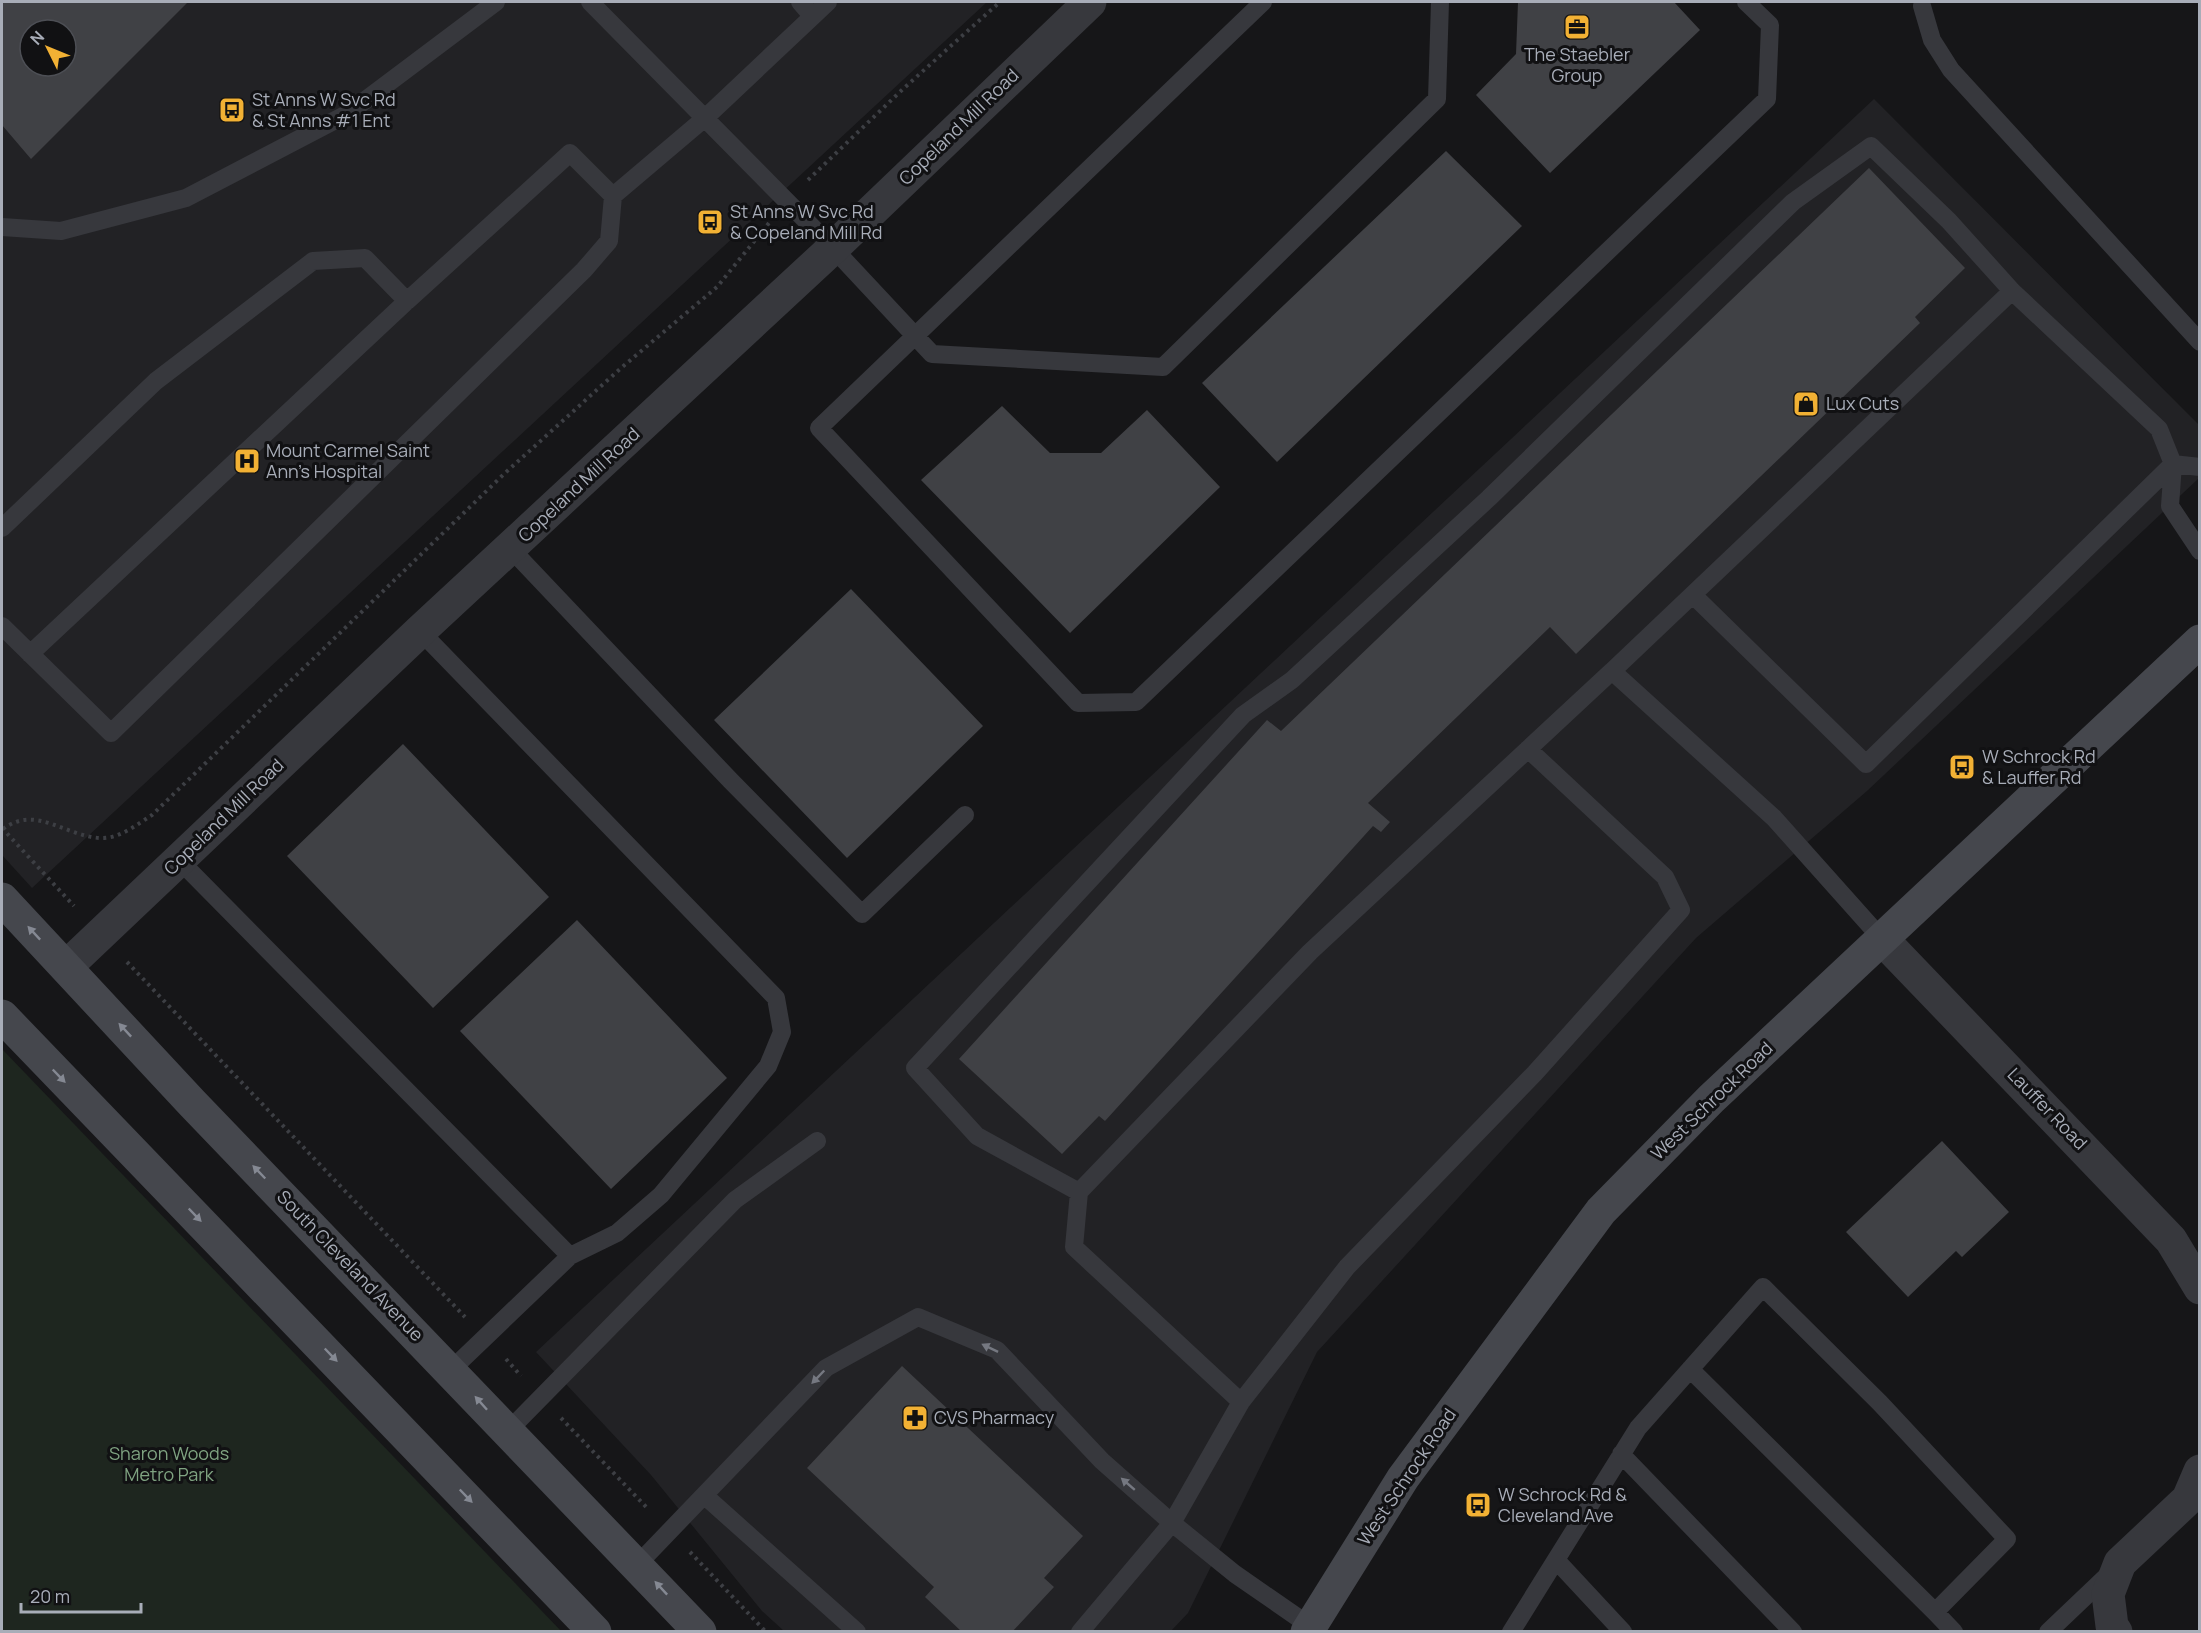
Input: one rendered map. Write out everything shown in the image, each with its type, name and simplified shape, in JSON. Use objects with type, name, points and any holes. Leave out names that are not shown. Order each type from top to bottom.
[{"type":"main road","name":"West Schrock Road","points":[[1308,1629],[1403,1478],[1601,1211],[1710,1100],[2199,641]]},
{"type":"main road","name":"South Cleveland Avenue","points":[[2,899],[192,1103],[451,1370],[507,1432],[638,1564],[700,1632]]},
{"type":"main road","points":[[2,1016],[408,1435],[595,1632]]},
{"type":"street","name":"Copeland Mill Road","points":[[66,967],[420,631],[833,248],[1090,2]]},
{"type":"street","name":"Lauffer Road","points":[[1882,939],[2171,1240],[2199,1288]]},
{"type":"street","points":[[2116,1632],[2112,1626],[2108,1594],[2120,1563],[2188,1499],[2199,1471]]},
{"type":"lane","points":[[2,227],[61,231],[186,198],[347,114],[496,2]]},
{"type":"lane","points":[[590,2],[833,248],[932,354],[1163,367],[1437,99],[1440,2]]},
{"type":"lane","points":[[800,2],[813,16]]},
{"type":"lane","points":[[2,626],[111,733],[584,270],[609,241],[613,196],[705,118],[828,2]]},
{"type":"lane","points":[[1263,2],[819,428],[1078,702],[1136,702],[1767,99],[1770,25],[1746,2]]},
{"type":"lane","points":[[1922,6],[1932,40],[1951,70],[2199,342]]},
{"type":"lane","points":[[1079,1192],[977,1136],[915,1068],[1243,715],[1292,680],[1489,498],[1793,202],[1871,146],[1949,221],[2012,291],[2159,429],[2174,464],[2170,506],[2199,551]]},
{"type":"lane","points":[[30,654],[407,301],[570,153],[613,196]]},
{"type":"lane","points":[[2,528],[156,381],[313,261],[365,258],[407,301]]},
{"type":"lane","points":[[1241,1402],[1074,1247],[1079,1192],[1310,952],[1693,595],[2012,291]]},
{"type":"lane","points":[[2174,464],[2199,467]]},
{"type":"lane","points":[[1693,595],[1866,764],[2174,464]]},
{"type":"lane","points":[[510,548],[730,780],[862,914],[965,814]]},
{"type":"lane","points":[[420,631],[776,998],[782,1032],[768,1066],[661,1195],[616,1233],[570,1256],[451,1370]]},
{"type":"lane","points":[[1608,675],[1612,672],[1774,818],[1882,939]]},
{"type":"lane","points":[[1080,1632],[1172,1523],[1241,1402],[1347,1266],[1535,1073],[1681,910],[1665,877],[1528,749]]},
{"type":"lane","points":[[179,860],[570,1256]]},
{"type":"lane","points":[[507,1432],[735,1200],[817,1141]]},
{"type":"lane","points":[[1511,1632],[1638,1428],[1763,1287],[1880,1403],[2007,1539],[1935,1612]]},
{"type":"lane","points":[[638,1564],[826,1368],[918,1317],[997,1350],[1102,1461],[1172,1523],[1308,1629]]},
{"type":"lane","points":[[1690,1369],[1954,1632]]},
{"type":"lane","points":[[1621,1454],[1793,1632]]},
{"type":"lane","points":[[705,1496],[857,1632]]},
{"type":"lane","points":[[1556,1560],[1623,1632]]},
{"type":"lane","points":[[2048,1632],[2120,1563]]},
{"type":"path","points":[[766,1632],[100,935],[2,828],[15,820],[42,821],[102,839],[122,833],[152,815],[504,474],[621,368],[717,287],[787,201],[904,88],[1000,2]]},
{"type":"shaded area","name":"Mount Carmel Saint Ann's Hospital","points":[[2,2],[987,2],[32,888],[2,855]]},
{"type":"shaded area","points":[[1874,99],[2199,425],[2199,478],[1867,791],[1696,938],[1317,1352],[1188,1613],[1171,1631],[784,1631],[762,1611],[651,1475],[536,1352]]},
{"type":"green space","name":"Sharon Woods Metro Park","points":[[2,1049],[561,1631],[2,1631]]},
{"type":"building","points":[[2,2],[186,2],[187,3],[31,159],[2,125]]},
{"type":"building","points":[[1518,2],[1674,2],[1700,30],[1550,173],[1476,95],[1516,54]]},
{"type":"building","points":[[1446,151],[1522,226],[1277,462],[1202,383]]},
{"type":"building","points":[[1869,168],[1965,268],[1915,317],[1920,323],[1576,654],[1550,627],[1368,803],[1390,822],[1381,832],[1373,826],[1105,1121],[1099,1116],[1062,1154],[959,1059],[1267,720],[1281,731]]},
{"type":"building","points":[[1002,406],[1050,453],[1101,453],[1147,410],[1220,487],[1070,633],[921,480]]},
{"type":"building","points":[[851,589],[983,726],[847,858],[714,720]]},
{"type":"building","points":[[403,744],[549,897],[433,1008],[287,856]]},
{"type":"building","points":[[577,920],[727,1078],[611,1189],[460,1031]]},
{"type":"building","points":[[1942,1141],[2009,1212],[1962,1257],[1956,1251],[1908,1297],[1846,1232]]},
{"type":"building","name":"CVS Pharmacy","points":[[902,1366],[1083,1536],[1044,1578],[1054,1587],[1012,1632],[962,1632],[925,1597],[934,1587],[807,1468]]},
{"type":"place","name":"The Staebler Group","points":[[1577,27]]},
{"type":"place","name":"St Anns W Svc Rd & St Anns #1 Ent","points":[[232,110]]},
{"type":"place","name":"St Anns W Svc Rd & Copeland Mill Rd","points":[[710,222]]},
{"type":"place","name":"Lux Cuts","points":[[1806,404]]},
{"type":"place","name":"Mount Carmel Saint Ann's Hospital","points":[[247,461]]},
{"type":"place","name":"W Schrock Rd & Lauffer Rd","points":[[1962,767]]},
{"type":"place","name":"CVS Pharmacy","points":[[915,1418]]},
{"type":"place","name":"W Schrock Rd & Cleveland Ave","points":[[1478,1505]]}]
